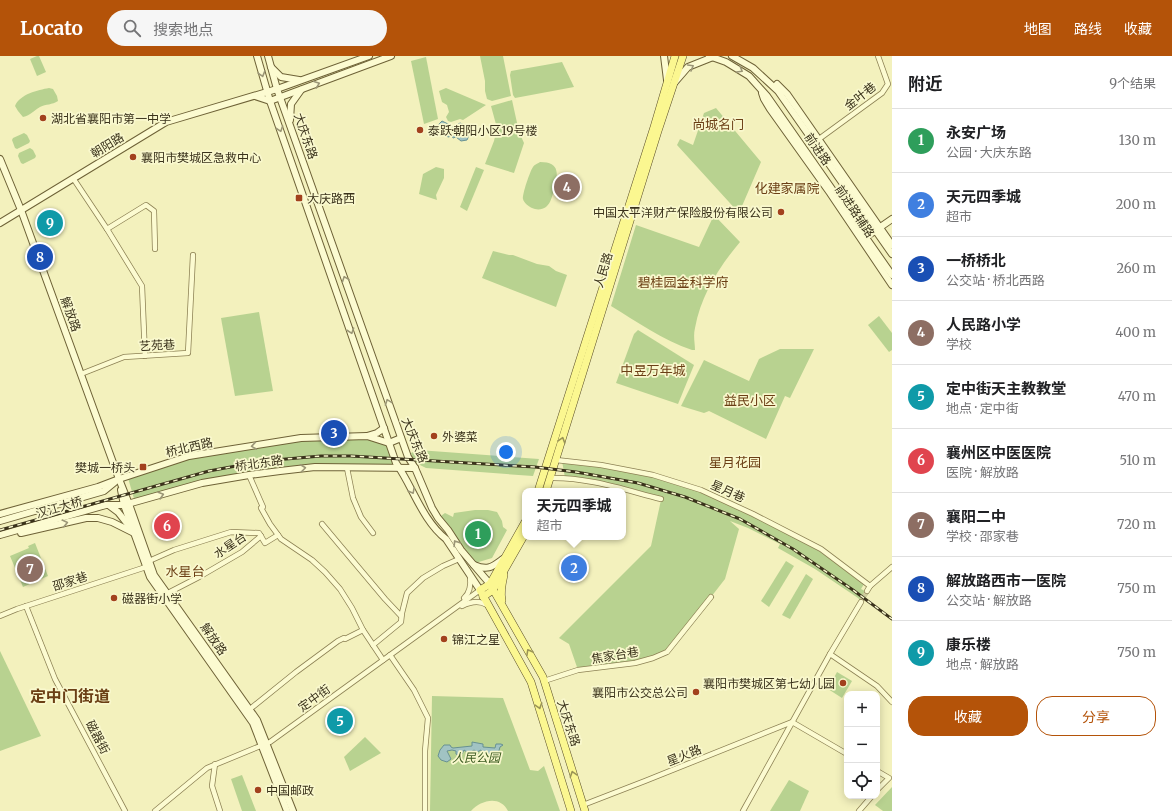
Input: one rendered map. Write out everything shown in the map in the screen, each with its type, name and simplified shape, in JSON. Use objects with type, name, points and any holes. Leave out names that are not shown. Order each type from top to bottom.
[{"type":"main road","name":"大庆东路","points":[[257,56],[270,101],[396,462],[424,512],[440,534],[446,539],[481,594],[531,682],[571,811]]},
{"type":"main road","name":"大庆东路","points":[[268,56],[289,123],[408,457],[415,468],[432,508],[438,518],[461,550],[492,587],[544,681],[584,808]]},
{"type":"main road","name":"朝阳路","points":[[0,223],[166,122],[278,89],[369,56]]},
{"type":"main road","points":[[255,96],[270,101],[391,56]]},
{"type":"main road","points":[[664,56],[670,82],[688,67],[711,57]]},
{"type":"main road","name":"人民路","points":[[547,488],[656,139],[675,56]]},
{"type":"main road","name":"人民路","points":[[539,488],[670,82],[683,56]]},
{"type":"main road","name":"前进路","points":[[732,56],[753,68],[778,91],[878,229],[892,254]]},
{"type":"main road","name":"前进路","points":[[711,57],[726,62],[749,76],[768,96],[892,275]]},
{"type":"main road","points":[[271,66],[281,77],[301,81]]},
{"type":"main road","name":"前进路辅路","points":[[753,68],[771,79],[788,94],[878,229],[892,245]]},
{"type":"main road","points":[[289,123],[291,104],[302,89]]},
{"type":"main road","name":"前进路辅路","points":[[762,90],[764,99],[770,109],[830,193],[892,285]]},
{"type":"main road","name":"解放路","points":[[0,159],[21,210],[119,478],[134,533],[154,575],[257,720],[264,745],[288,811]]},
{"type":"main road","points":[[866,237],[892,219]]},
{"type":"main road","points":[[367,436],[382,431],[384,428]]},
{"type":"main road","name":"桥北西路","points":[[0,514],[98,487],[119,478],[189,456],[302,438],[367,436],[389,443]]},
{"type":"main road","points":[[389,443],[401,438]]},
{"type":"main road","name":"桥北东路","points":[[127,505],[202,483],[249,475],[315,467],[415,468]]},
{"type":"main road","points":[[106,505],[114,501],[119,494],[119,478]]},
{"type":"main road","name":"汉江大桥","points":[[0,520],[104,491],[119,478]]},
{"type":"main road","points":[[106,505],[114,508],[134,533]]},
{"type":"main road","name":"汉江大桥","points":[[0,535],[106,505],[127,505]]},
{"type":"main road","name":"解放路","points":[[127,505],[148,564],[150,577],[253,723],[293,811]]},
{"type":"main road","points":[[0,539],[86,518],[98,518],[112,522],[134,533]]},
{"type":"main road","points":[[481,594],[492,587],[522,528]]},
{"type":"main road","points":[[506,612],[501,595],[506,561],[522,538]]},
{"type":"main road","points":[[472,564],[480,567],[492,567],[506,561]]},
{"type":"street","name":"金叶巷","points":[[819,139],[882,94],[890,81],[878,56]]},
{"type":"street","points":[[73,178],[142,286],[145,356]]},
{"type":"street","points":[[107,229],[146,205],[154,211],[155,249]]},
{"type":"street","name":"艺苑巷","points":[[81,374],[124,357],[188,353],[193,255]]},
{"type":"street","name":"星月巷","points":[[556,460],[653,475],[701,490],[753,514],[821,549],[869,588],[892,567]]},
{"type":"street","points":[[347,468],[353,498],[361,517],[373,533]]},
{"type":"street","points":[[249,475],[263,507],[261,508],[278,535],[281,539],[312,560],[340,589],[363,630],[383,660]]},
{"type":"street","points":[[550,478],[594,482],[616,488]]},
{"type":"street","points":[[626,491],[661,500]]},
{"type":"street","points":[[322,524],[401,616]]},
{"type":"street","name":"邵家巷","points":[[0,616],[148,564],[174,550],[230,532],[259,534],[265,543],[278,535]]},
{"type":"street","name":"水星台","points":[[168,593],[242,552],[261,536]]},
{"type":"street","points":[[373,645],[401,622],[401,616],[407,593],[423,578],[443,566],[459,559]]},
{"type":"street","points":[[451,611],[467,596],[471,585],[469,575]]},
{"type":"street","name":"定中街","points":[[155,811],[207,768],[264,745],[451,611],[481,594]]},
{"type":"street","name":"焦家台巷","points":[[544,681],[578,670],[635,663],[667,652],[711,597]]},
{"type":"street","points":[[451,611],[470,602],[483,603],[488,606]]},
{"type":"street","points":[[743,811],[830,654],[861,602]]},
{"type":"street","name":"磁器街","points":[[26,606],[56,679],[125,811]]},
{"type":"street","points":[[250,709],[338,641],[363,630]]},
{"type":"street","points":[[830,654],[877,686],[892,702]]},
{"type":"street","points":[[390,655],[414,690],[428,718],[425,751],[425,811]]},
{"type":"street","points":[[792,722],[844,752]]},
{"type":"street","name":"星火路","points":[[584,808],[652,778],[792,722]]},
{"type":"street","points":[[215,764],[212,786],[220,811]]},
{"type":"street","points":[[880,772],[890,776],[880,787]]},
{"type":"street","points":[[858,811],[869,799]]},
{"type":"green space","points":[[39,56],[46,72],[37,76],[30,59]]},
{"type":"green space","points":[[480,56],[503,56],[511,96],[492,101],[487,99]]},
{"type":"green space","points":[[426,57],[438,119],[424,124],[411,61]]},
{"type":"green space","points":[[562,62],[574,87],[515,98],[513,95],[510,75],[511,71]]},
{"type":"green space","points":[[49,88],[53,89],[58,101],[44,105],[23,117],[15,106],[17,102],[30,93]]},
{"type":"green space","points":[[446,88],[486,105],[463,120],[448,121],[446,117],[449,112],[447,105],[442,102],[439,91]]},
{"type":"green space","points":[[512,100],[519,132],[524,143],[514,173],[485,164],[494,141],[497,128],[491,106]]},
{"type":"green space","points":[[716,108],[761,162],[739,213],[677,145],[680,139],[693,145],[704,113]]},
{"type":"green space","points":[[24,133],[30,141],[29,143],[17,149],[15,148],[12,140],[13,138]]},
{"type":"green space","points":[[30,148],[36,156],[35,158],[23,164],[21,163],[18,156],[19,153]]},
{"type":"green space","points":[[540,162],[552,164],[555,167],[557,175],[549,204],[544,208],[537,209],[526,204],[523,197],[526,183],[532,169]]},
{"type":"green space","points":[[436,167],[444,169],[444,178],[436,195],[437,200],[419,194],[423,174]]},
{"type":"green space","points":[[476,167],[484,170],[467,211],[460,207]]},
{"type":"green space","points":[[714,215],[740,242],[718,271],[706,293],[694,331],[695,350],[681,346],[660,336],[611,306],[636,225],[699,247]]},
{"type":"green space","points":[[493,251],[513,255],[537,264],[549,266],[556,271],[567,275],[556,307],[482,278]]},
{"type":"green space","points":[[259,312],[273,391],[235,396],[221,318]]},
{"type":"green space","points":[[879,316],[892,333],[892,350],[889,352],[868,325]]},
{"type":"green space","points":[[638,330],[694,365],[678,404],[616,383],[634,334]]},
{"type":"green space","points":[[780,349],[814,349],[790,398],[785,396],[766,439],[709,411],[704,413],[681,406],[704,360],[749,381],[759,359]]},
{"type":"green space","points":[[367,436],[389,443],[400,468],[315,467],[249,475],[135,502],[128,478],[188,457],[301,438]]},
{"type":"green space","points":[[418,450],[539,459],[533,476],[426,468],[414,462],[411,453]]},
{"type":"green space","points":[[562,461],[653,475],[701,490],[821,550],[864,584],[861,589],[869,593],[862,603],[858,598],[815,569],[778,548],[780,544],[730,521],[739,529],[725,579],[667,652],[635,663],[578,670],[569,644],[559,638],[651,546],[661,500],[626,491],[626,488],[616,488],[594,482],[565,478]]},
{"type":"green space","points":[[475,510],[497,512],[502,521],[503,527],[507,530],[492,558],[472,564],[438,518],[445,513],[453,517],[454,513]]},
{"type":"green space","points":[[35,543],[48,576],[23,587],[10,556],[29,548],[28,546]]},
{"type":"green space","points":[[786,561],[794,566],[769,607],[761,601]]},
{"type":"green space","points":[[806,574],[813,579],[790,619],[782,615]]},
{"type":"green space","points":[[0,651],[41,736],[0,751]]},
{"type":"green space","points":[[837,672],[852,681],[846,691],[844,691],[842,698],[828,689]]},
{"type":"green space","name":"人民公园","points":[[432,696],[503,698],[530,770],[538,771],[544,766],[560,811],[508,811],[505,806],[500,803],[490,801],[480,804],[471,811],[430,811]]},
{"type":"green space","points":[[365,737],[381,753],[350,771],[344,757]]},
{"type":"green space","points":[[242,775],[256,811],[242,811],[231,779]]},
{"type":"green space","points":[[789,780],[809,791],[800,811],[770,811]]},
{"type":"green space","points":[[892,787],[892,811],[883,811],[875,805]]},
{"type":"water","points":[[442,121],[454,127],[460,123],[465,125],[469,132],[467,140],[461,141],[456,137],[448,137],[444,134],[445,130],[438,125]]},
{"type":"water","points":[[472,742],[483,744],[483,747],[495,748],[496,744],[503,745],[500,747],[498,754],[482,754],[481,750],[477,752],[474,750],[467,752],[464,750],[462,754],[458,755],[456,754],[456,751],[452,750],[447,751],[451,759],[447,762],[441,760],[438,756],[444,745],[450,745],[453,748],[472,746]]},
{"type":"tunnel","points":[[861,602],[867,591]]},
{"type":"railway","points":[[0,530],[209,471],[263,461],[321,456],[351,456],[535,467],[576,472],[638,483],[685,497],[740,519],[793,549],[892,619]]},
{"type":"place","name":"湖北省襄阳市第一中学","points":[[43,118]]},
{"type":"place","name":"泰跃·朝阳小区19号楼","points":[[420,130]]},
{"type":"place","name":"襄阳市樊城区急救中心","points":[[133,157]]},
{"type":"place","name":"人民路小学","points":[[567,187]]},
{"type":"place","name":"大庆路西","points":[[299,198]]},
{"type":"place","name":"中国太平洋财产保险股份有限公司","points":[[781,212]]},
{"type":"place","name":"康乐楼","points":[[50,223]]},
{"type":"place","name":"解放路西市一医院","points":[[40,257]]},
{"type":"place","name":"一桥桥北","points":[[334,433]]},
{"type":"place","name":"外婆菜","points":[[434,436]]},
{"type":"place","name":"樊城一桥头","points":[[143,467]]},
{"type":"place","name":"襄州区中医医院","points":[[167,526]]},
{"type":"place","name":"永安广场","points":[[478,534]]},
{"type":"place","name":"天元四季城","points":[[574,568]]},
{"type":"place","name":"襄阳二中","points":[[30,569]]},
{"type":"place","name":"磁器街小学","points":[[114,598]]},
{"type":"place","name":"锦江之星","points":[[444,639]]},
{"type":"place","name":"襄阳市樊城区第七幼儿园","points":[[843,683]]},
{"type":"place","name":"襄阳市公交总公司","points":[[696,692]]},
{"type":"place","name":"定中街天主教教堂","points":[[340,721]]},
{"type":"place","name":"中国邮政","points":[[258,790]]},
{"type":"district","name":"尚城名门","points":[[718,124]]},
{"type":"district","name":"化建家属院","points":[[787,188]]},
{"type":"district","name":"碧桂园金科学府","points":[[683,282]]},
{"type":"district","name":"中昱万年城","points":[[653,370]]},
{"type":"district","name":"益民小区","points":[[750,400]]},
{"type":"district","name":"星月花园","points":[[735,462]]},
{"type":"district","name":"水星台","points":[[185,571]]},
{"type":"district","name":"定中门街道","points":[[70,696]]}]
